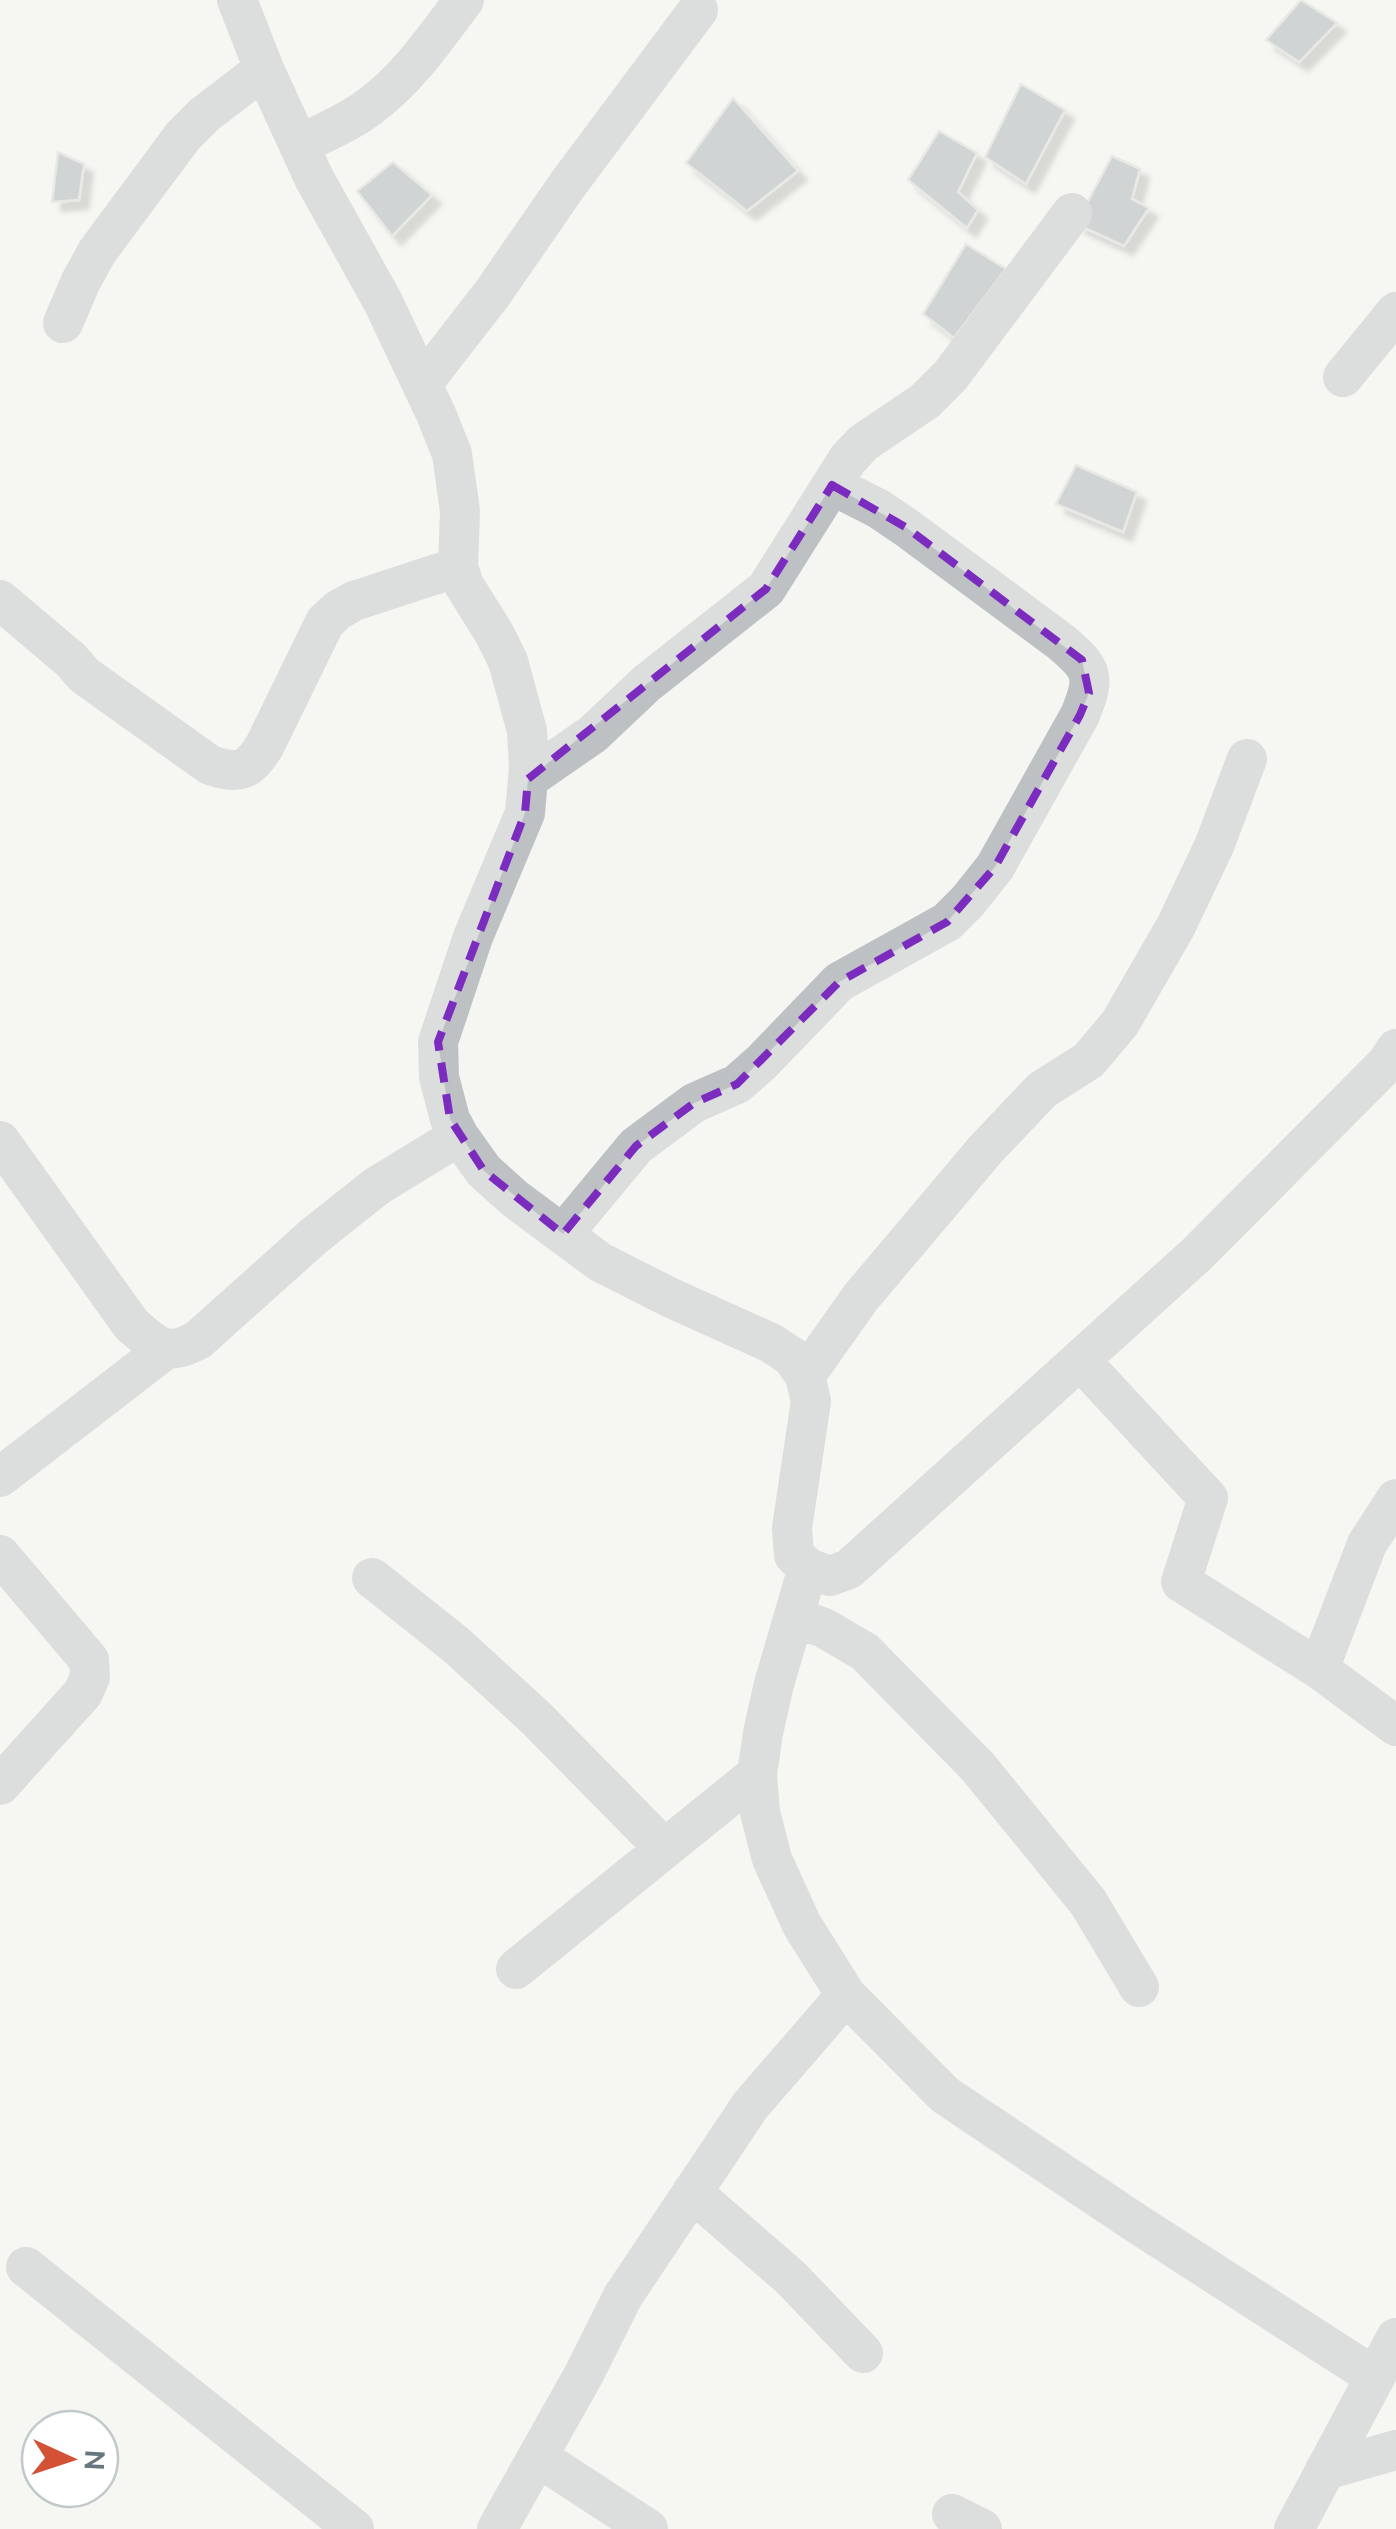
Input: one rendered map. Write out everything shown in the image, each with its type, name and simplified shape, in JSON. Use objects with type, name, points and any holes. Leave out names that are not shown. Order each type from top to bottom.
[{"type":"street","points":[[237,0],[264,70],[314,178],[383,302],[452,454],[460,510],[458,568],[508,661],[528,730],[525,812],[473,937],[438,1042],[439,1076],[450,1120],[484,1171],[600,1262],[792,1357],[805,1376],[811,1401],[792,1528],[794,1555],[808,1568],[830,1576],[849,1569],[1197,1254],[1387,1063],[1396,1049]]},
{"type":"street","points":[[299,145],[371,106],[414,66],[464,0]]},
{"type":"street","points":[[422,384],[698,10]]},
{"type":"street","points":[[64,323],[96,252],[183,136],[204,115],[264,70]]},
{"type":"street","points":[[528,779],[593,734],[647,683],[766,589],[848,459],[862,443],[925,401],[951,375],[1072,213]]},
{"type":"street","points":[[1343,377],[1396,312]]},
{"type":"street","points":[[564,1234],[636,1146],[694,1103],[736,1084],[838,982],[948,922],[995,867],[1089,692],[1089,674],[1082,660],[1061,642],[907,528],[832,485]]},
{"type":"street","points":[[0,600],[84,675],[210,766],[243,770],[255,762],[266,745],[325,622],[354,601],[458,568]]},
{"type":"street","points":[[805,1376],[861,1297],[999,1135],[1042,1090],[1089,1060],[1120,1023],[1176,926],[1214,846],[1247,759]]},
{"type":"street","points":[[0,1141],[131,1324],[151,1342],[166,1349],[182,1349],[198,1340],[314,1236],[378,1186],[458,1136]]},
{"type":"street","points":[[0,1477],[166,1349]]},
{"type":"street","points":[[1080,1360],[1208,1498],[1181,1582],[1319,1670],[1396,1726]]},
{"type":"street","points":[[1319,1670],[1362,1556],[1396,1499]]},
{"type":"street","points":[[0,1555],[88,1660],[90,1677],[84,1693],[71,1709],[0,1785]]},
{"type":"street","points":[[808,1568],[766,1717],[757,1774],[760,1812],[772,1859],[802,1925],[846,1995],[946,2096],[1375,2377]]},
{"type":"street","points":[[372,1578],[455,1644],[536,1718],[664,1848]]},
{"type":"street","points":[[794,1618],[824,1628],[865,1652],[978,1767],[1088,1902],[1140,1987]]},
{"type":"street","points":[[516,1969],[757,1774]]},
{"type":"street","points":[[497,2529],[584,2374],[622,2296],[750,2106],[846,1995]]},
{"type":"street","points":[[692,2192],[790,2277],[862,2353]]},
{"type":"street","points":[[26,2267],[354,2529]]},
{"type":"street","points":[[1299,2527],[1396,2338]]},
{"type":"street","points":[[1325,2470],[1396,2450]]},
{"type":"street","points":[[538,2457],[648,2529]]},
{"type":"highlighted area","points":[[832,485],[907,528],[1082,660],[1089,693],[1080,715],[995,867],[947,922],[839,982],[737,1084],[694,1103],[636,1146],[563,1234],[484,1171],[450,1119],[438,1042],[525,813],[528,779],[766,589]]},
{"type":"building","points":[[1301,0],[1337,23],[1299,62],[1266,40]]},
{"type":"building","points":[[1021,84],[1065,110],[1026,184],[985,157]]},
{"type":"building","points":[[733,98],[798,171],[747,211],[686,163]]},
{"type":"building","points":[[939,131],[977,153],[958,192],[978,210],[967,228],[908,180]]},
{"type":"building","points":[[58,152],[84,164],[79,200],[52,202]]},
{"type":"building","points":[[1112,156],[1140,169],[1132,199],[1149,208],[1124,246],[1076,224]]},
{"type":"building","points":[[393,162],[432,195],[392,236],[357,191]]},
{"type":"building","points":[[966,244],[1006,269],[954,338],[923,314]]},
{"type":"building","points":[[1076,465],[1137,492],[1123,532],[1056,504]]}]
